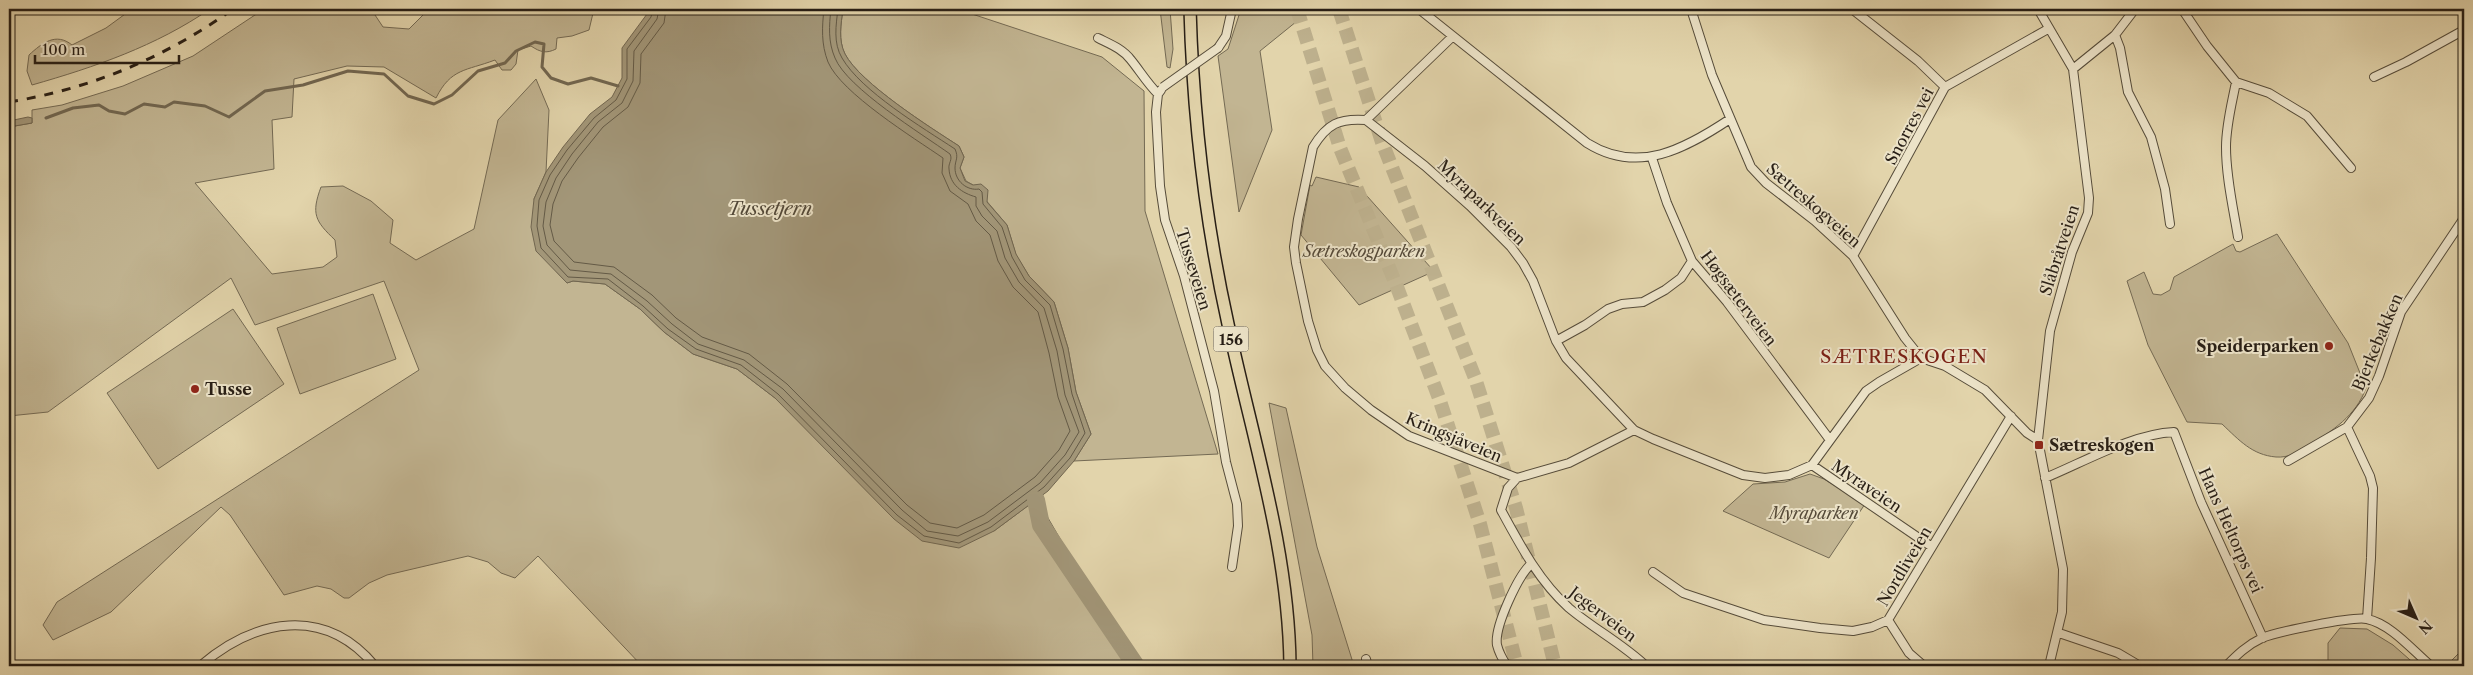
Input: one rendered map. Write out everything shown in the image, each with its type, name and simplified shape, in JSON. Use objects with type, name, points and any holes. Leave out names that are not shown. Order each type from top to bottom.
[{"type":"main road","name":"156","points":[[1190,9],[1196,133],[1206,206],[1227,322],[1279,555],[1286,604],[1290,666]]},
{"type":"street","points":[[1098,38],[1122,51],[1158,94],[1163,87],[1218,48],[1226,36],[1232,9]]},
{"type":"street","points":[[1419,9],[1452,37],[1598,149],[1623,158],[1652,158],[1704,137],[1730,119]]},
{"type":"street","points":[[1852,9],[1918,61],[1946,87]]},
{"type":"street","name":"Slåbråtveien","points":[[2038,9],[2073,69],[2089,198],[2088,213],[2072,252],[2050,331],[2038,440],[2063,569],[2063,603],[2059,633],[2049,666]]},
{"type":"street","points":[[2073,69],[2115,34],[2135,9]]},
{"type":"street","points":[[2182,9],[2206,46],[2236,82],[2269,93],[2308,116],[2351,168]]},
{"type":"street","name":"Sætreskogveien","points":[[1692,10],[1712,75],[1751,167],[1853,256],[1905,338],[1921,358]]},
{"type":"street","name":"Snorres vei","points":[[1853,256],[1946,87],[2048,29]]},
{"type":"street","points":[[2374,77],[2406,62],[2464,30]]},
{"type":"street","points":[[2115,34],[2120,48],[2128,92],[2152,137],[2165,189],[2170,224]]},
{"type":"street","points":[[1366,120],[1452,37]]},
{"type":"street","points":[[2236,82],[2227,128],[2226,148],[2229,187],[2238,236]]},
{"type":"street","name":"Tusseveien","points":[[1158,94],[1156,112],[1160,186],[1165,220],[1184,276],[1214,391],[1226,462],[1237,504],[1238,526],[1232,567]]},
{"type":"street","name":"Myraparkveien","points":[[1366,120],[1425,166],[1470,206],[1510,247],[1523,263],[1533,281],[1556,341],[1566,358],[1583,379],[1634,430],[1743,475],[1765,478],[1789,475],[1812,465]]},
{"type":"street","name":"Kringsjåveien","points":[[1366,120],[1340,121],[1321,133],[1313,147],[1305,179],[1294,246],[1308,322],[1317,350],[1325,366],[1345,388],[1393,426],[1433,447],[1517,478],[1569,463],[1634,430]]},
{"type":"street","name":"Høgsæterveien","points":[[1652,158],[1667,203],[1692,261],[1727,302],[1830,440]]},
{"type":"street","name":"Bjerkebakken","points":[[2288,461],[2347,428],[2369,398],[2401,312],[2464,218]]},
{"type":"street","points":[[1556,341],[1585,325],[1608,309],[1622,304],[1643,302],[1665,290],[1681,278],[1692,261]]},
{"type":"street","points":[[1812,465],[1866,391],[1878,382],[1921,358],[1945,366],[1985,390],[2027,433],[2038,440]]},
{"type":"street","name":"Nordliveien","points":[[1653,572],[1683,593],[1764,620],[1820,628],[1853,630],[1872,627],[1888,620],[2011,416]]},
{"type":"street","points":[[2347,428],[2370,476],[2373,488],[2367,619]]},
{"type":"street","name":"Hans Heltorps vei","points":[[2045,478],[2130,442],[2160,432],[2174,432],[2202,502],[2263,638]]},
{"type":"street","name":"Myraveien","points":[[1812,465],[1932,546]]},
{"type":"street","name":"Jegerveien","points":[[1517,478],[1508,488],[1501,510],[1532,564],[1571,609],[1627,648],[1646,666]]},
{"type":"street","points":[[1507,666],[1497,644],[1499,630],[1516,584],[1522,573],[1532,564]]},
{"type":"street","points":[[2226,666],[2245,648],[2263,638],[2346,619],[2367,619],[2390,631],[2431,666]]},
{"type":"street","points":[[1888,620],[1908,653],[1924,666]]},
{"type":"street","points":[[200,666],[244,636],[267,628],[290,625],[319,628],[337,635],[354,646],[375,666]]},
{"type":"street","points":[[2059,633],[2109,650],[2140,666]]},
{"type":"green space","points":[[132,9],[210,9],[147,45],[79,71],[32,85],[27,71],[29,55],[44,43],[60,39],[72,45],[106,28]]},
{"type":"green space","points":[[264,9],[371,9],[383,27],[409,29],[429,9],[594,9],[589,30],[572,36],[557,38],[556,49],[543,52],[531,46],[518,50],[516,64],[511,70],[502,70],[495,60],[460,72],[447,81],[436,98],[384,67],[347,66],[294,79],[292,117],[272,120],[274,169],[195,183],[272,274],[323,267],[337,257],[335,240],[323,228],[317,216],[316,204],[321,187],[343,186],[371,201],[393,220],[390,243],[416,260],[474,229],[498,120],[536,79],[549,110],[546,172],[534,199],[557,272],[567,283],[573,281],[605,284],[640,309],[664,332],[693,354],[737,369],[775,398],[994,531],[1037,499],[1134,666],[642,666],[538,556],[515,578],[501,573],[488,562],[468,556],[387,575],[369,583],[349,598],[344,598],[331,589],[317,586],[284,595],[230,515],[221,507],[111,612],[53,640],[43,625],[57,602],[419,370],[384,281],[255,325],[231,278],[48,412],[9,416],[9,127],[32,123],[32,110],[62,105],[123,86],[193,56]]},
{"type":"green space","points":[[843,9],[964,9],[963,11],[1102,57],[1144,91],[1145,211],[1218,454],[1074,461],[1091,434],[1076,392],[1068,348],[1054,302],[1029,276],[1016,255],[1007,225],[973,185],[966,181],[960,168],[964,157],[959,146],[897,104],[853,66],[845,54],[841,43]]},
{"type":"green space","points":[[1160,9],[1170,9],[1173,49],[1170,68],[1167,67]]},
{"type":"green space","points":[[1241,9],[1312,9],[1260,51],[1272,130],[1239,212],[1218,56],[1228,49]]},
{"type":"green space","name":"Sætreskogparken","points":[[1316,177],[1359,187],[1432,269],[1428,274],[1359,305],[1301,235],[1310,185],[1312,186]]},
{"type":"green space","points":[[2277,234],[2348,343],[2366,388],[2356,407],[2342,422],[2317,440],[2289,456],[2281,457],[2267,456],[2253,450],[2222,424],[2187,422],[2148,345],[2127,281],[2144,272],[2153,294],[2161,295],[2170,290],[2174,277],[2233,244],[2236,251],[2240,252]]},
{"type":"green space","points":[[373,294],[396,359],[300,394],[277,328]]},
{"type":"green space","name":"Tusse","points":[[233,309],[284,384],[158,469],[107,393]]},
{"type":"green space","points":[[1269,403],[1286,408],[1317,547],[1354,666],[1313,666],[1312,635]]},
{"type":"green space","name":"Myraparken","points":[[1810,474],[1824,479],[1865,504],[1829,558],[1723,511],[1753,484],[1785,482]]},
{"type":"green space","points":[[2340,628],[2367,629],[2393,645],[2417,666],[2328,666],[2328,643]]},
{"type":"green space","points":[[2464,648],[2464,666],[2446,666]]},
{"type":"water","name":"Tussetjern","points":[[648,9],[843,9],[841,43],[845,54],[853,66],[897,104],[959,146],[964,157],[960,168],[965,181],[973,185],[981,184],[988,190],[987,202],[1007,225],[1016,254],[1029,276],[1054,302],[1068,348],[1076,392],[1091,434],[1074,461],[1048,491],[994,531],[959,548],[922,541],[894,519],[775,398],[737,369],[693,354],[664,332],[640,309],[605,284],[573,281],[567,283],[536,251],[531,227],[534,199],[546,172],[563,147],[590,114],[612,97],[622,78],[622,48],[647,14]]},
{"type":"water","points":[[28,117],[32,118],[32,123],[9,127],[9,121]]},
{"type":"waterway","points":[[46,118],[73,108],[99,105],[109,111],[125,114],[144,104],[165,107],[174,102],[205,106],[229,117],[265,91],[303,85],[348,71],[384,74],[408,96],[434,104],[452,95],[478,71],[505,63],[516,51],[535,42],[544,44],[542,67],[551,78],[568,84],[591,78],[618,86]]},
{"type":"waterway","points":[[1036,500],[1041,525],[1136,666]]},
{"type":"tunnel","points":[[1297,9],[1340,148],[1397,287],[1439,398],[1480,524],[1517,666]]},
{"type":"tunnel","points":[[1339,9],[1382,142],[1475,378],[1516,508],[1555,666]]},
{"type":"railway","points":[[9,102],[69,89],[127,69],[181,42],[233,9]]},
{"type":"place","name":"Speiderparken","points":[[2329,346]]},
{"type":"place","name":"Tusse","points":[[195,389]]},
{"type":"place","name":"Sætreskogen","points":[[2039,445]]},
{"type":"district","name":"SÆTRESKOGEN","points":[[1904,356]]}]
